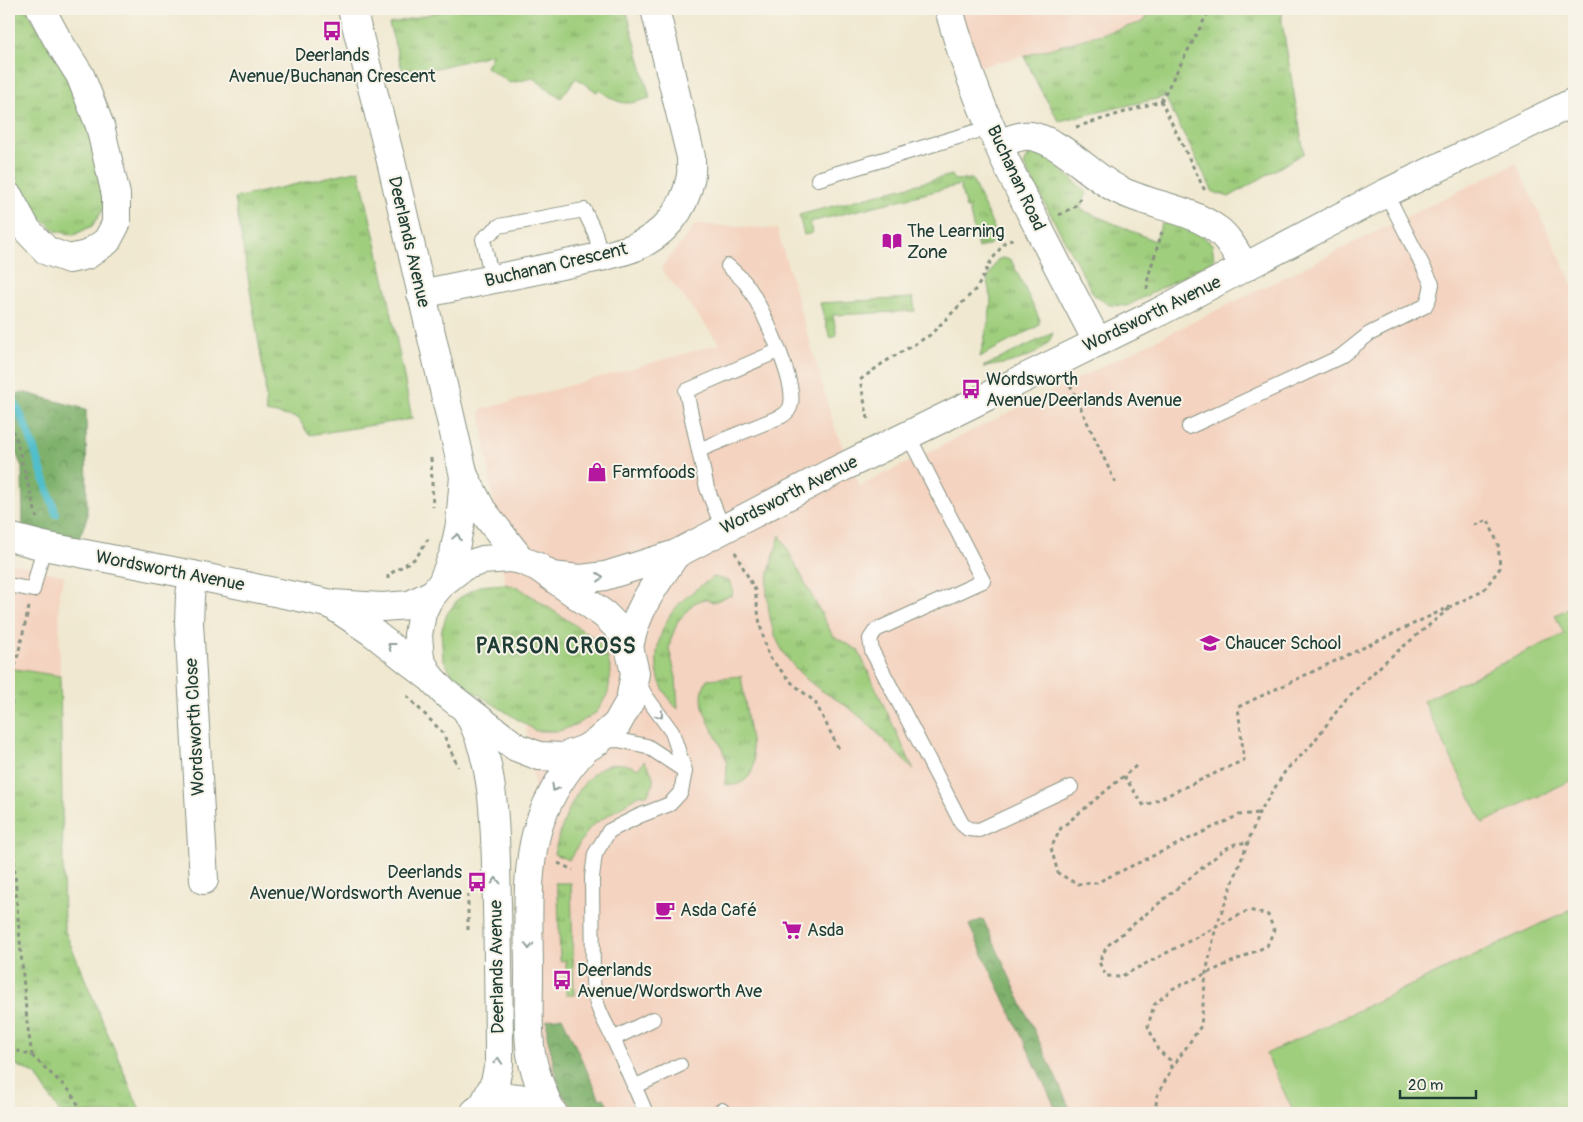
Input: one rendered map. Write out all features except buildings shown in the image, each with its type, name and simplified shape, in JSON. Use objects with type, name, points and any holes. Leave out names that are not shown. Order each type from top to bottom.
[{"type":"street","points":[[9,197],[27,230],[47,251],[69,259],[87,255],[107,241],[116,224],[116,195],[100,126],[80,75],[41,9]]},
{"type":"street","name":"Deerlands Avenue","points":[[352,9],[391,161],[464,476],[482,510],[521,560]]},
{"type":"street","name":"Buchanan Crescent","points":[[421,294],[634,248],[652,238],[670,222],[683,204],[691,178],[691,157],[655,9]]},
{"type":"street","name":"Buchanan Road","points":[[949,9],[970,77],[995,135],[1038,226],[1097,341]]},
{"type":"street","name":"Wordsworth Avenue","points":[[551,576],[580,579],[605,576],[676,554],[908,435],[1159,312],[1386,193],[1574,102]]},
{"type":"street","points":[[995,135],[1014,138],[1033,136],[1049,141],[1095,176],[1119,190],[1203,220],[1220,231],[1245,267]]},
{"type":"street","name":"Deerlands Avenue","points":[[430,677],[420,659],[418,635],[422,613],[437,589],[454,553],[460,524],[464,476]]},
{"type":"street","name":"Wordsworth Avenue","points":[[9,537],[44,546],[332,604],[410,605],[437,589],[464,566],[483,560],[509,558],[521,560]]},
{"type":"street","name":"Wordsworth Avenue","points":[[629,647],[633,628],[646,598],[676,554]]},
{"type":"street","points":[[521,560],[551,576],[605,615],[620,630],[629,647],[635,673]]},
{"type":"street","name":"Wordsworth Close","points":[[193,575],[189,623],[204,880]]},
{"type":"street","name":"Wordsworth Avenue","points":[[332,604],[430,677]]},
{"type":"street","name":"Deerlands Avenue","points":[[552,1112],[541,1090],[531,1053],[528,908],[532,856],[540,821],[555,787],[572,762],[617,724],[630,701],[635,673]]},
{"type":"street","points":[[430,677],[444,692],[466,710],[516,747],[538,756],[563,757],[592,745]]},
{"type":"street","name":"Deerlands Avenue","points":[[466,710],[480,736],[490,778],[495,848],[499,1064],[495,1082],[478,1110]]},
{"type":"street","points":[[478,1110],[500,1098],[521,1098],[540,1104],[552,1112]]},
{"type":"lane","points":[[818,179],[995,135]]},
{"type":"lane","points":[[1189,426],[1340,357],[1369,334],[1424,306],[1429,298],[1432,284],[1386,193]]},
{"type":"lane","points":[[492,279],[483,239],[499,226],[584,210],[595,233],[602,256]]},
{"type":"lane","points":[[699,450],[782,416],[789,411],[792,403],[790,385],[759,304],[746,284],[728,266]]},
{"type":"lane","points":[[722,529],[707,488],[686,391],[778,350]]},
{"type":"lane","points":[[908,435],[983,581],[876,630],[870,639],[872,651],[962,824],[968,829],[979,830],[1071,786]]},
{"type":"lane","points":[[9,585],[33,590],[44,546]]},
{"type":"lane","points":[[635,673],[645,695],[672,732],[685,771],[681,792],[670,804],[639,816],[609,831],[595,854],[592,877],[594,994],[599,1011],[646,1113]]},
{"type":"lane","points":[[592,745],[618,740],[647,746],[685,771]]},
{"type":"lane","points":[[613,1039],[654,1019]]},
{"type":"lane","points":[[634,1087],[680,1065]]},
{"type":"path","points":[[1049,141],[1066,130],[1161,102],[1210,9]]},
{"type":"path","points":[[1161,102],[1208,197],[1220,231]]},
{"type":"path","points":[[868,419],[860,380],[883,363],[930,335],[977,288],[987,268],[1005,242],[1074,207],[1095,176]]},
{"type":"path","points":[[1159,312],[1147,289],[1148,276],[1170,208]]},
{"type":"path","points":[[1070,384],[1116,484]]},
{"type":"path","points":[[433,512],[431,452],[451,418]]},
{"type":"path","points":[[9,423],[16,439],[44,546]]},
{"type":"path","points":[[1124,776],[1144,806],[1244,760],[1238,707],[1483,590],[1500,568],[1498,544],[1488,520],[1472,526]]},
{"type":"path","points":[[722,529],[755,590],[760,625],[769,657],[792,683],[815,702],[839,749]]},
{"type":"path","points":[[392,606],[388,594],[388,575],[416,558],[429,538]]},
{"type":"path","points":[[32,1056],[27,1022],[17,906],[10,789],[12,680],[33,590]]},
{"type":"path","points":[[1155,1113],[1158,1096],[1171,1070],[1201,1026],[1206,974],[1216,927],[1259,813],[1286,770],[1309,748],[1346,699],[1387,660],[1455,604]]},
{"type":"path","points":[[404,692],[443,733],[461,773]]},
{"type":"path","points":[[1136,766],[1062,828],[1051,848],[1058,873],[1077,884],[1096,883],[1239,815],[1259,813]]},
{"type":"path","points":[[1171,1070],[1170,1060],[1158,1050],[1148,1026],[1154,1005],[1172,989],[1267,946],[1274,930],[1268,914],[1249,910],[1120,976],[1106,976],[1099,962],[1107,946],[1225,849],[1235,844],[1249,842]]},
{"type":"path","points":[[556,862],[592,877]]},
{"type":"path","points":[[468,892],[469,940]]},
{"type":"path","points":[[9,1048],[32,1056],[71,1092],[83,1113]]},
{"type":"shaded area","points":[[957,9],[1153,9],[1143,22],[1024,56],[968,69]]},
{"type":"shaded area","name":"Chaucer School","points":[[1516,163],[1574,288],[1574,1113],[553,1113],[541,1090],[532,856],[535,791],[480,410],[720,344],[661,268],[696,224],[777,229],[835,429],[860,486]]},
{"type":"shaded area","points":[[9,562],[65,576],[59,590],[60,676],[9,668]]},
{"type":"green space","points":[[19,9],[27,11],[57,58],[83,105],[99,169],[104,208],[92,226],[74,235],[56,231],[38,215],[22,192],[9,156],[9,17]]},
{"type":"green space","points":[[450,9],[626,9],[650,98],[623,103],[599,90],[597,92],[576,78],[561,98],[533,78],[510,83],[486,67],[493,54],[404,76],[389,24]]},
{"type":"green space","points":[[1153,9],[1282,9],[1282,23],[1304,153],[1229,197],[1213,192],[1165,97],[1059,121],[1040,89],[1024,56],[1143,22]]},
{"type":"green space","points":[[1042,152],[1087,193],[1080,209],[1155,241],[1162,223],[1194,229],[1212,244],[1214,260],[1127,306],[1109,305],[1094,295],[1024,165],[1029,154]]},
{"type":"green space","points":[[359,170],[388,295],[412,419],[309,435],[298,418],[266,412],[265,381],[235,198]]},
{"type":"green space","points":[[952,175],[954,180],[972,179],[996,233],[993,242],[988,245],[978,248],[969,209],[966,209],[960,185],[810,222],[812,233],[804,235],[799,215]]},
{"type":"green space","points":[[1002,258],[1011,260],[1040,320],[1038,326],[980,357],[989,319],[991,300],[987,280],[997,260]]},
{"type":"green space","points":[[913,298],[915,311],[833,315],[837,336],[830,338],[820,303]]},
{"type":"green space","points":[[1053,333],[1049,342],[1033,354],[1013,362],[983,367]]},
{"type":"green space","points":[[22,392],[86,409],[87,518],[79,538],[23,526],[22,467],[9,436],[9,398]]},
{"type":"green space","points":[[780,535],[833,636],[858,650],[914,770],[848,707],[805,678],[788,659],[782,649],[772,627],[767,590],[767,583]]},
{"type":"green space","points":[[714,577],[729,581],[733,589],[732,595],[713,602],[705,599],[694,603],[678,621],[671,639],[669,649],[676,677],[678,709],[666,694],[658,674],[657,652],[662,630],[677,606],[692,592]]},
{"type":"green space","points":[[504,584],[518,587],[594,638],[606,652],[611,671],[608,693],[597,712],[578,724],[559,731],[536,731],[463,685],[451,673],[443,658],[441,632],[447,614],[458,599],[479,586]]},
{"type":"green space","points":[[1574,606],[1574,779],[1483,823],[1423,701],[1564,634],[1555,615]]},
{"type":"green space","points":[[9,668],[60,676],[64,929],[141,1113],[60,1113],[36,1075],[9,1061]]},
{"type":"green space","points":[[741,676],[754,761],[752,772],[745,780],[736,785],[730,785],[724,784],[727,770],[725,757],[707,719],[702,693],[707,679]]},
{"type":"green space","points":[[644,761],[653,778],[652,786],[647,795],[639,795],[590,827],[569,860],[554,854],[571,804],[592,775],[605,766],[620,764],[638,769]]},
{"type":"green space","points":[[555,883],[571,883],[574,995],[566,995],[566,960],[560,961],[558,893]]},
{"type":"green space","points":[[1574,908],[1574,1113],[1294,1113],[1266,1054]]},
{"type":"green space","points":[[983,919],[1072,1113],[1058,1113],[969,925]]},
{"type":"green space","points":[[562,1017],[600,1099],[604,1098],[612,1113],[579,1113],[560,1090],[547,1035],[547,1020]]},
{"type":"waterway","points":[[9,390],[28,431],[56,514]]},
{"type":"place","name":"Deerlands Avenue/Buchanan Crescent","points":[[332,31]]},
{"type":"place","name":"The Learning Zone","points":[[892,241]]},
{"type":"place","name":"Wordsworth Avenue/Deerlands Avenue","points":[[971,389]]},
{"type":"place","name":"Farmfoods","points":[[597,472]]},
{"type":"place","name":"Chaucer School","points":[[1210,643]]},
{"type":"place","name":"Deerlands Avenue/Wordsworth Avenue","points":[[477,882]]},
{"type":"place","name":"Asda Café","points":[[665,910]]},
{"type":"place","name":"Asda","points":[[792,930]]},
{"type":"place","name":"Deerlands Avenue/Wordsworth Ave","points":[[562,980]]},
{"type":"district","name":"PARSON CROSS","points":[[556,646]]}]
